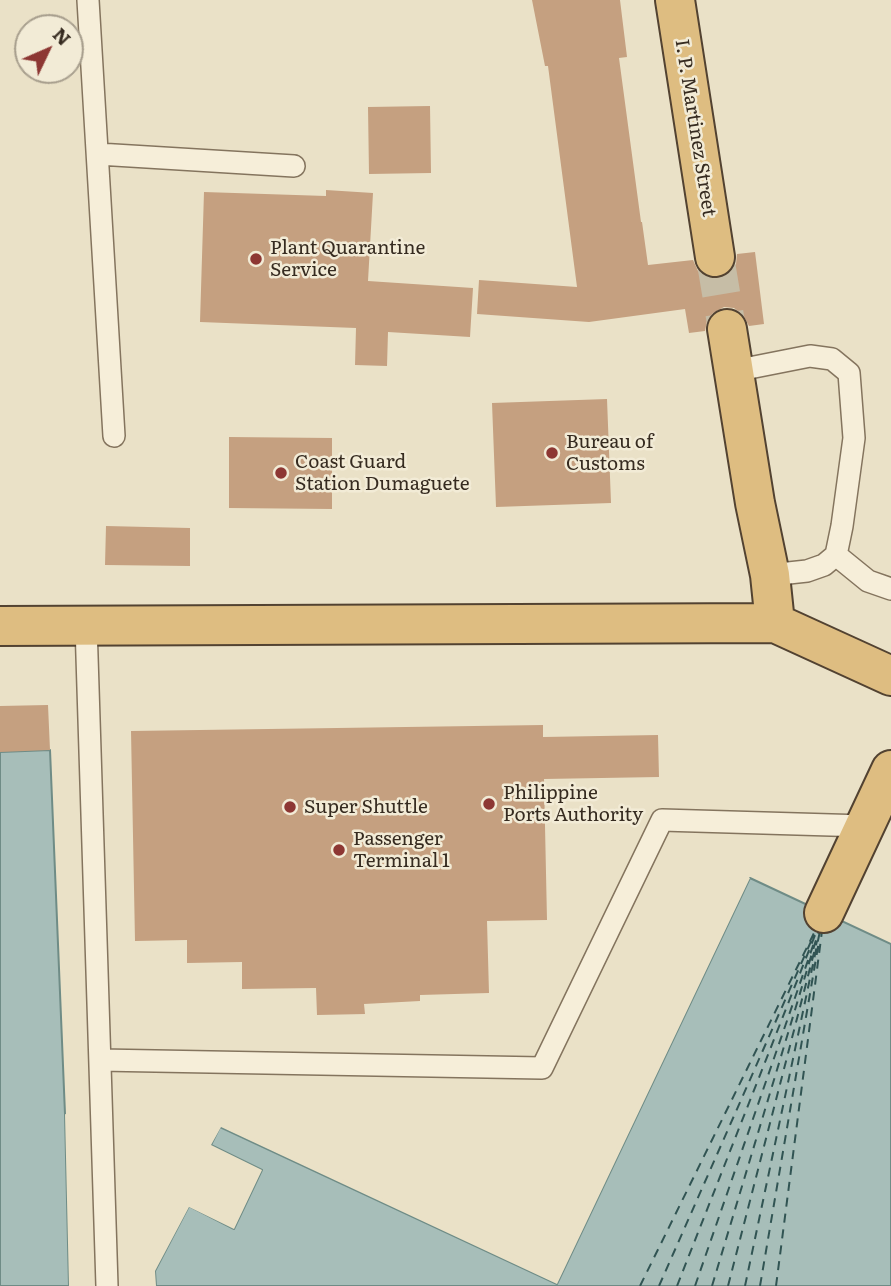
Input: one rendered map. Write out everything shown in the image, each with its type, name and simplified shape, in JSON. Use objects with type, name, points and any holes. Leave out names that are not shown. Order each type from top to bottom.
[{"type":"highway","name":"I. P. Martinez Street","points":[[675,0],[715,257]]},
{"type":"highway","points":[[727,329],[755,503],[770,575],[775,623]]},
{"type":"highway","points":[[0,626],[775,623],[891,676]]},
{"type":"highway","points":[[824,913],[891,770]]},
{"type":"lane","points":[[88,0],[114,436]]},
{"type":"lane","points":[[98,154],[294,166]]},
{"type":"lane","points":[[734,371],[810,356],[832,359],[849,373],[854,438],[836,555],[824,565],[807,571],[770,575]]},
{"type":"lane","points":[[836,555],[868,581],[891,589]]},
{"type":"lane","points":[[86,625],[107,1286]]},
{"type":"lane","points":[[100,1060],[542,1068],[662,820],[865,827]]},
{"type":"water","points":[[50,750],[69,1286],[0,1286],[0,752]]},
{"type":"water","points":[[750,878],[891,944],[891,1286],[156,1286],[155,1271],[189,1206],[234,1229],[262,1170],[211,1145],[220,1127],[557,1284]]},
{"type":"pier","points":[[746,877],[750,878],[557,1284],[221,1127],[211,1145],[262,1170],[234,1229],[189,1207],[155,1271],[156,1286],[152,1286],[152,1270],[187,1204],[190,1203],[232,1224],[258,1172],[208,1147],[217,1126],[222,1123],[555,1279]]},
{"type":"pier","points":[[65,1114],[68,1115],[73,1286],[69,1286]]},
{"type":"building","points":[[532,0],[620,0],[627,57],[619,58],[648,265],[693,260],[698,271],[708,278],[718,279],[729,274],[736,264],[737,254],[755,252],[764,324],[749,326],[743,315],[734,308],[724,307],[713,313],[707,321],[705,331],[689,333],[685,309],[589,322],[477,314],[479,280],[577,287],[548,66],[545,66]]},
{"type":"building","points":[[430,106],[431,173],[369,174],[368,107]]},
{"type":"building","points":[[326,190],[373,193],[368,281],[473,288],[470,337],[388,332],[387,366],[355,365],[356,328],[200,322],[204,192],[326,196]]},
{"type":"building","points":[[607,399],[611,503],[496,507],[492,403]]},
{"type":"building","name":"Coast Guard Station Dumaguete","points":[[229,437],[332,438],[332,509],[229,508]]},
{"type":"building","points":[[106,526],[190,528],[190,566],[105,565]]},
{"type":"building","points":[[48,705],[50,750],[0,752],[0,706]]},
{"type":"building","name":"Passenger Terminal 1","points":[[543,725],[543,737],[658,735],[659,777],[544,779],[547,920],[487,921],[489,993],[420,995],[420,1001],[364,1004],[365,1014],[317,1015],[316,988],[242,989],[242,962],[187,963],[187,940],[135,941],[131,731]]},
{"type":"ferry route","points":[[640,1286],[816,929]]},
{"type":"ferry route","points":[[677,1286],[817,930]]},
{"type":"ferry route","points":[[712,1286],[819,930]]},
{"type":"ferry route","points":[[745,1286],[820,931]]},
{"type":"ferry route","points":[[776,1286],[822,931]]},
{"type":"ferry route","points":[[659,1286],[812,939]]},
{"type":"ferry route","points":[[695,1286],[815,940]]},
{"type":"ferry route","points":[[728,1286],[817,941]]},
{"type":"ferry route","points":[[760,1286],[819,941]]},
{"type":"tunnel","points":[[715,257],[727,329]]},
{"type":"place","name":"Plant Quarantine Service","points":[[256,259]]},
{"type":"place","name":"Bureau of Customs","points":[[552,453]]},
{"type":"place","name":"Coast Guard Station Dumaguete","points":[[281,473]]},
{"type":"place","name":"Philippine Ports Authority","points":[[489,804]]},
{"type":"place","name":"Super Shuttle","points":[[290,807]]},
{"type":"place","name":"Passenger Terminal 1","points":[[339,850]]}]
